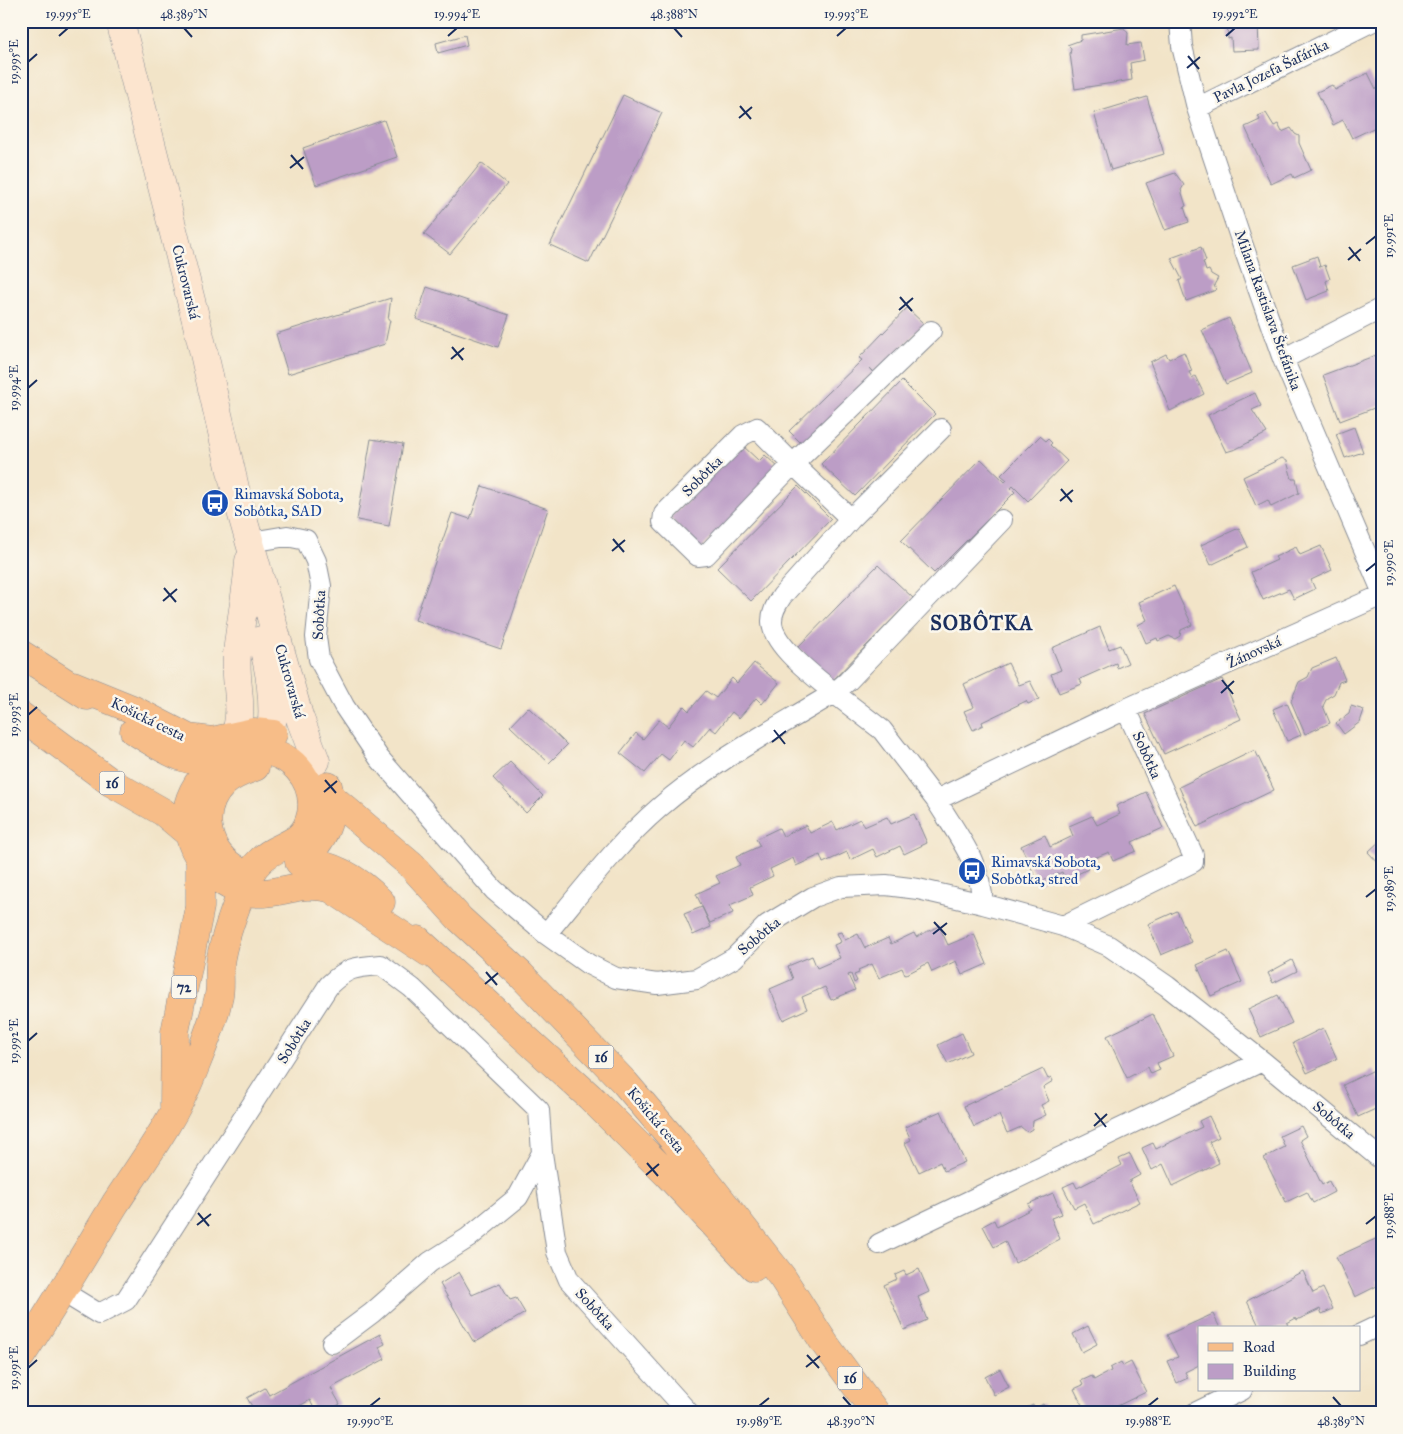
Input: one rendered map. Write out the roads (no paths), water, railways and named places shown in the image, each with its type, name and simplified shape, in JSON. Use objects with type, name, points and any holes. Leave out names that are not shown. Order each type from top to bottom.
[{"type":"main road","name":"Cukrovarská","points":[[120,21],[199,332],[238,501],[299,716],[316,761]]},
{"type":"main road","name":"Cukrovarská","points":[[249,744],[257,722],[247,593],[251,542]]},
{"type":"main road","name":"Košická cesta","points":[[21,654],[73,685],[132,709],[188,738],[249,744]]},
{"type":"main road","name":"Košická cesta","points":[[30,722],[188,806],[197,830],[200,861],[224,883],[267,878],[315,862],[347,874],[378,899],[429,953],[537,1047],[631,1137],[711,1220],[824,1344]]},
{"type":"main road","name":"Košická cesta","points":[[30,722],[112,783],[170,817],[197,830],[211,842],[222,858],[236,869],[267,878],[330,888],[429,953]]},
{"type":"main road","points":[[188,806],[191,797],[209,770],[249,744],[289,738],[304,748],[316,761],[325,777],[325,833],[316,847],[267,878],[261,860],[292,843],[299,836],[310,816],[324,806]]},
{"type":"main road","points":[[249,744],[282,756],[293,763],[304,777],[310,790],[324,806]]},
{"type":"main road","points":[[197,830],[215,794],[224,783],[235,775],[256,767],[249,744]]},
{"type":"main road","name":"Košická cesta","points":[[324,806],[401,878],[460,920],[521,975],[587,1043],[677,1144],[782,1277],[824,1344],[876,1413]]},
{"type":"main road","name":"72","points":[[174,1114],[175,1032],[199,915],[200,861]]},
{"type":"main road","name":"72","points":[[21,1356],[63,1292],[114,1206],[174,1114],[207,1035],[219,993],[220,962],[267,878]]},
{"type":"street","name":"Milana Rastislava Štefánika","points":[[1180,21],[1182,46],[1197,108],[1283,359],[1382,590]]},
{"type":"street","name":"Pavla Jozefa Šafárika","points":[[1197,108],[1373,21]]},
{"type":"street","points":[[1283,359],[1382,308]]},
{"type":"street","name":"Sobôtka","points":[[851,519],[793,464],[757,428],[743,434],[723,454],[664,514],[663,522],[698,556],[706,555],[793,464],[931,331]]},
{"type":"street","points":[[941,430],[851,519],[782,596],[774,609],[772,630],[778,642],[834,693],[882,730],[936,800],[974,861],[981,882],[983,904]]},
{"type":"street","points":[[546,934],[617,849],[659,808],[707,770],[834,693],[848,681],[1002,520]]},
{"type":"street","name":"Sobôtka","points":[[251,542],[287,536],[306,540],[316,562],[321,586],[316,637],[319,659],[344,706],[379,758],[494,890],[546,934],[588,964],[616,978],[657,984],[697,980],[734,958],[767,925],[813,898],[841,887],[886,885],[918,889],[983,904],[1063,926],[1109,946],[1167,986],[1382,1160]]},
{"type":"street","name":"Žánovská","points":[[1126,708],[1382,595]]},
{"type":"street","name":"Sobôtka","points":[[1063,926],[1193,862],[1193,855],[1126,708]]},
{"type":"street","points":[[936,800],[1126,708]]},
{"type":"street","name":"Sobôtka","points":[[63,1292],[99,1314],[126,1300],[329,985],[344,971],[360,966],[380,964],[412,988],[539,1110],[542,1153],[558,1252],[569,1280],[689,1413]]},
{"type":"street","points":[[879,1244],[1262,1061]]},
{"type":"street","points":[[332,1343],[372,1313],[430,1262],[468,1238],[518,1198],[542,1153]]},
{"type":"street","points":[[1360,1335],[1382,1324]]},
{"type":"street","points":[[1195,1413],[1238,1392]]},
{"type":"place","name":"Rimavská Sobota, Sobôtka, SAD","points":[[215,503]]},
{"type":"place","name":"Rimavská Sobota, Sobôtka, stred","points":[[972,871]]},
{"type":"district","name":"SOBÔTKA","points":[[982,623]]}]
